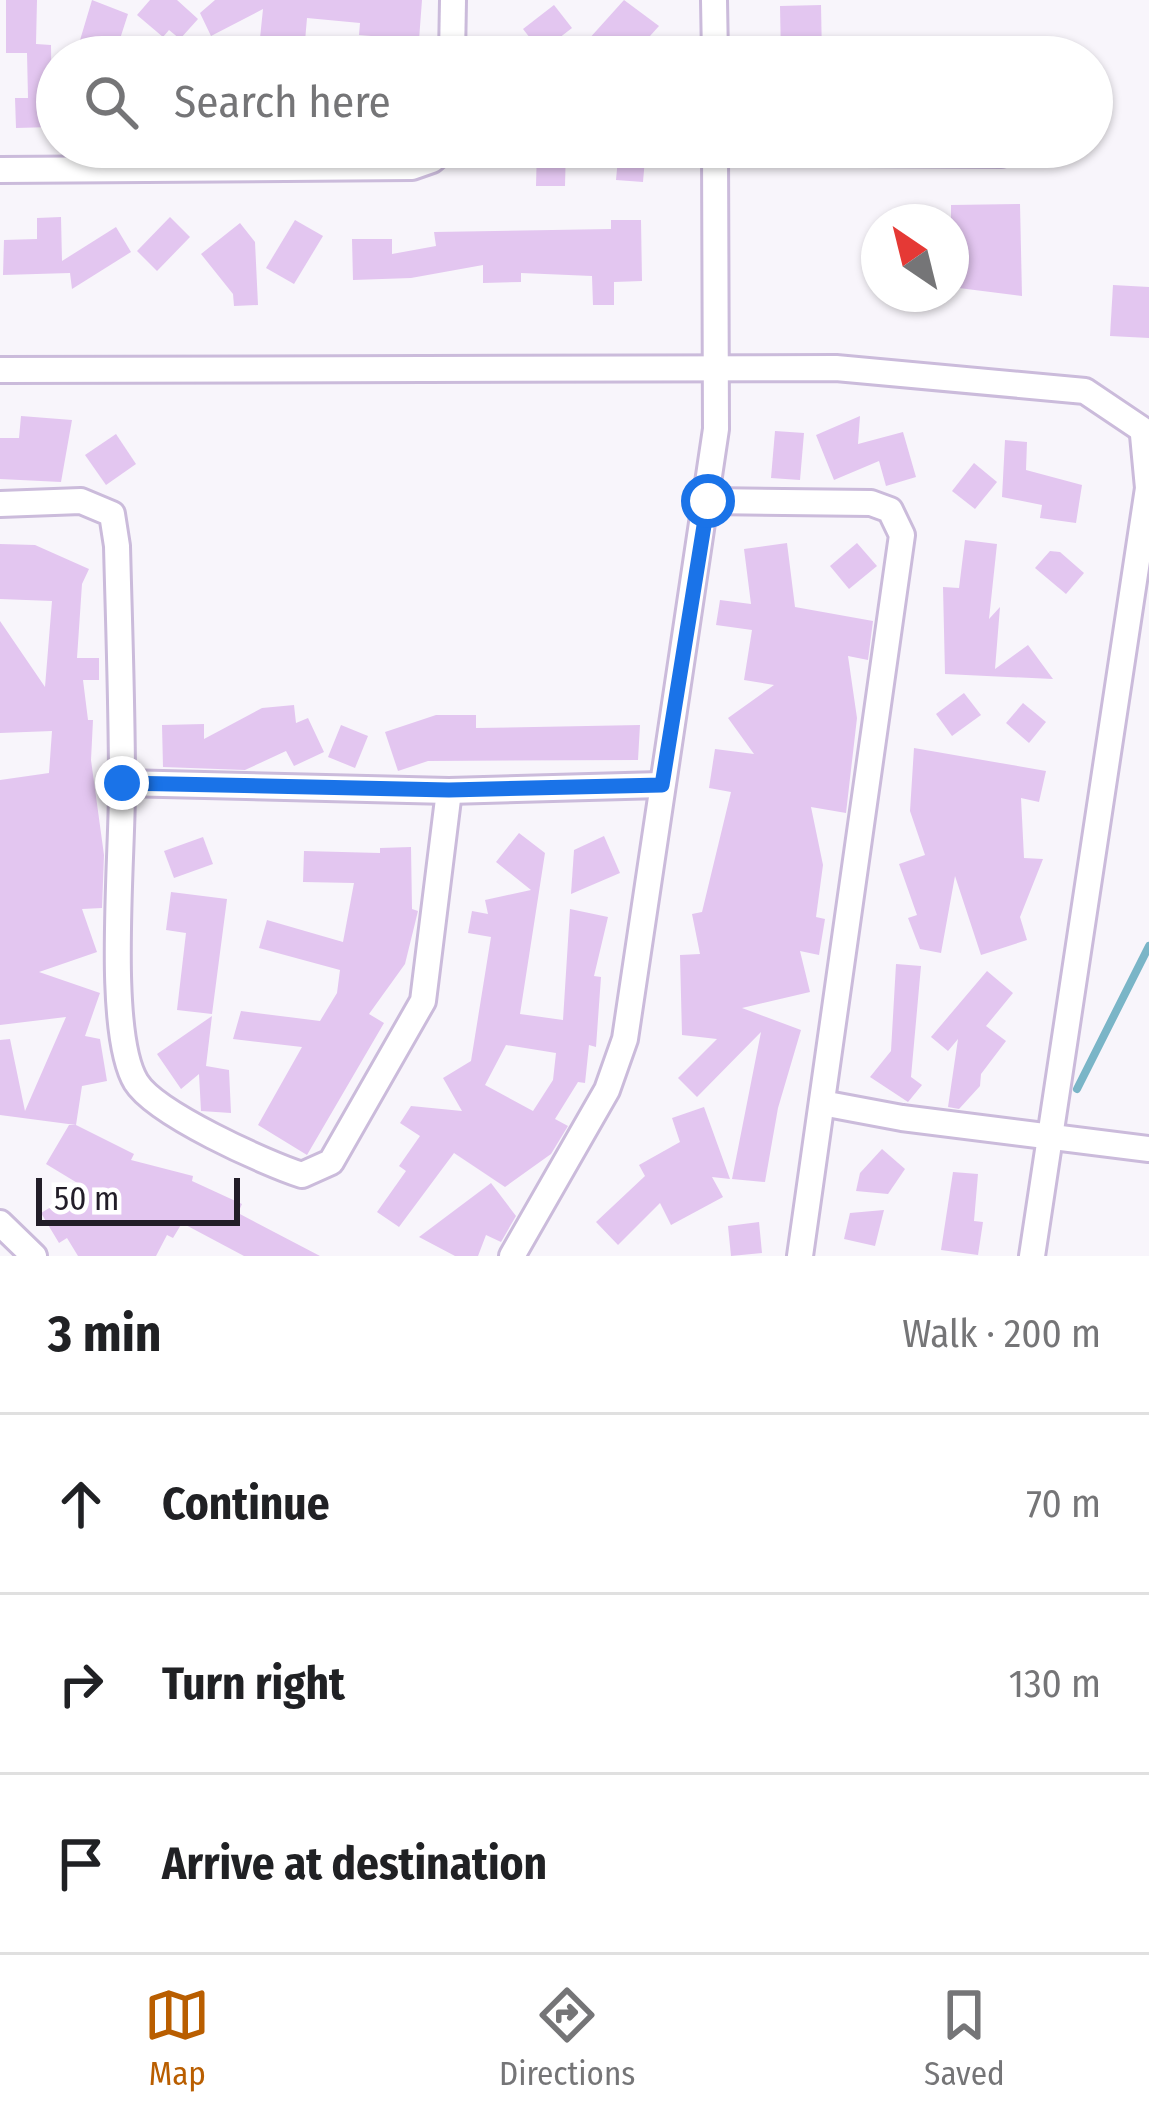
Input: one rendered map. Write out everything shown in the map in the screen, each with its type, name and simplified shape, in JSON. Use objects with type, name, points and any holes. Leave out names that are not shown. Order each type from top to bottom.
[{"type":"street","points":[[453,36],[454,0]]},
{"type":"street","points":[[714,0],[715,36]]},
{"type":"street","points":[[0,170],[275,168]]},
{"type":"street","points":[[512,1256],[619,1063],[708,501],[718,365],[716,168]]},
{"type":"street","points":[[0,370],[836,368],[1085,391],[1146,434],[1148,488],[1046,1135],[1032,1256]]},
{"type":"street","points":[[0,504],[81,501],[112,514],[122,783],[122,1033],[137,1084],[155,1101],[302,1175],[331,1162],[423,1001],[449,790]]},
{"type":"street","points":[[708,501],[871,503],[890,510],[902,535],[800,1256]]},
{"type":"street","points":[[122,783],[449,790],[662,785]]},
{"type":"street","points":[[822,1102],[902,1118],[1149,1149]]},
{"type":"street","points":[[0,1223],[34,1256]]},
{"type":"building","points":[[6,0],[37,0],[36,127],[16,128],[15,98],[28,98],[27,53],[6,53]]},
{"type":"building","points":[[92,0],[128,14],[121,36],[81,36]]},
{"type":"building","points":[[150,0],[177,0],[198,19],[183,36],[169,30],[162,36],[137,15]]},
{"type":"building","points":[[215,0],[422,0],[419,36],[359,35],[360,23],[307,18],[305,36],[260,36],[263,9],[211,36],[200,13]]},
{"type":"building","points":[[624,0],[659,26],[650,36],[592,36]]},
{"type":"building","points":[[554,5],[572,28],[562,36],[528,36],[523,29]]},
{"type":"building","points":[[821,5],[822,36],[781,36],[780,6]]},
{"type":"building","points":[[536,168],[565,168],[565,186],[536,186]]},
{"type":"building","points":[[617,168],[644,168],[643,182],[616,180]]},
{"type":"building","points":[[1020,204],[1022,296],[969,289],[969,205]]},
{"type":"building","points":[[61,217],[62,261],[116,227],[131,252],[72,289],[70,273],[3,275],[4,240],[37,239],[37,218]]},
{"type":"building","points":[[170,217],[190,237],[157,271],[137,251]]},
{"type":"building","points":[[295,220],[323,236],[294,284],[266,268]]},
{"type":"building","points":[[611,220],[641,220],[642,281],[614,282],[614,305],[593,305],[592,276],[521,273],[521,282],[483,283],[483,265],[411,278],[353,280],[352,239],[392,239],[392,254],[436,246],[434,232],[611,229]]},
{"type":"building","points":[[240,223],[255,242],[258,305],[234,306],[233,294],[201,254]]},
{"type":"building","points":[[1113,285],[1149,287],[1149,338],[1110,336]]},
{"type":"building","points":[[21,416],[72,420],[61,482],[0,479],[0,438],[19,438]]},
{"type":"building","points":[[860,416],[858,444],[903,432],[916,477],[886,486],[879,461],[834,480],[816,435]]},
{"type":"building","points":[[775,431],[804,433],[800,480],[771,478]]},
{"type":"building","points":[[116,434],[136,464],[106,485],[85,455]]},
{"type":"building","points":[[1005,440],[1027,442],[1026,470],[1082,485],[1076,523],[1040,518],[1042,505],[1002,497]]},
{"type":"building","points":[[974,463],[997,482],[975,509],[952,491]]},
{"type":"building","points":[[965,540],[997,544],[989,619],[1000,607],[995,669],[1028,645],[1053,679],[945,674],[943,587],[959,588]]},
{"type":"building","points":[[787,543],[795,607],[873,621],[868,660],[848,656],[857,718],[846,813],[811,807],[823,865],[816,917],[825,919],[819,955],[800,951],[810,992],[742,1008],[801,1030],[778,1108],[765,1182],[732,1179],[761,1032],[697,1097],[678,1078],[717,1039],[682,1035],[680,955],[700,954],[692,914],[702,912],[731,792],[709,788],[715,749],[754,754],[728,718],[774,685],[744,680],[752,630],[716,625],[720,600],[751,604],[744,549]]},
{"type":"building","points":[[857,543],[877,566],[849,589],[830,566]]},
{"type":"building","points":[[0,544],[35,545],[89,569],[82,584],[77,658],[99,658],[99,680],[83,680],[88,720],[93,720],[91,760],[104,855],[102,908],[82,909],[97,952],[39,972],[100,993],[85,1036],[100,1039],[107,1081],[82,1086],[76,1125],[0,1115],[0,1040],[10,1039],[25,1111],[66,1017],[0,1025],[0,780],[49,773],[52,731],[0,733],[0,621],[45,687],[52,601],[0,599]]},
{"type":"building","points":[[1050,551],[1060,552],[1084,573],[1066,594],[1035,568]]},
{"type":"building","points":[[964,693],[981,715],[952,736],[936,714]]},
{"type":"building","points":[[1023,703],[1046,722],[1029,743],[1006,723]]},
{"type":"building","points":[[294,705],[296,723],[308,718],[324,752],[294,766],[286,751],[245,770],[163,767],[162,725],[204,724],[204,739],[262,708]]},
{"type":"building","points":[[436,715],[476,715],[476,728],[640,725],[638,760],[428,761],[398,771],[385,732]]},
{"type":"building","points":[[341,725],[368,736],[355,768],[328,757]]},
{"type":"building","points":[[914,748],[1046,771],[1039,802],[1021,798],[1024,858],[1043,859],[1020,917],[1027,940],[981,955],[955,876],[941,953],[920,949],[908,918],[917,915],[899,864],[925,855],[910,811]]},
{"type":"building","points":[[519,833],[545,853],[520,1014],[563,1020],[570,909],[608,917],[594,976],[601,977],[596,1047],[589,1045],[585,1083],[578,1082],[555,1119],[568,1126],[551,1154],[505,1187],[454,1153],[399,1227],[377,1212],[406,1171],[399,1166],[420,1136],[400,1123],[411,1106],[462,1111],[443,1078],[471,1061],[491,937],[468,933],[472,911],[488,914],[485,900],[531,890],[496,862]],"holes":[[[506,1045],[556,1053],[553,1080],[533,1111],[485,1085]]]},
{"type":"building","points":[[604,836],[620,873],[571,894],[574,850]]},
{"type":"building","points":[[203,837],[213,864],[174,878],[164,851]]},
{"type":"building","points":[[411,847],[412,909],[418,911],[405,964],[369,1014],[384,1023],[307,1155],[258,1125],[302,1047],[233,1039],[241,1011],[320,1021],[337,993],[340,970],[259,948],[267,920],[343,942],[354,883],[303,882],[304,851],[380,853],[380,848]]},
{"type":"building","points":[[171,892],[227,899],[212,1014],[177,1010],[186,933],[166,930]]},
{"type":"building","points":[[896,964],[921,966],[911,1077],[922,1085],[908,1102],[870,1077],[891,1051]]},
{"type":"building","points":[[987,971],[1013,993],[986,1026],[1006,1041],[981,1074],[980,1086],[959,1109],[948,1107],[958,1039],[948,1051],[931,1037]]},
{"type":"building","points":[[212,1016],[206,1066],[229,1070],[231,1113],[201,1111],[199,1074],[181,1089],[157,1054]]},
{"type":"building","points":[[704,1107],[730,1179],[712,1177],[723,1197],[671,1225],[660,1203],[618,1245],[596,1222],[645,1176],[639,1165],[680,1142],[672,1118]]},
{"type":"building","points":[[69,1125],[134,1154],[131,1160],[193,1176],[192,1181],[242,1204],[238,1213],[320,1256],[244,1256],[182,1223],[173,1238],[167,1235],[156,1256],[78,1256],[67,1238],[59,1243],[41,1213],[84,1187],[46,1164]]},
{"type":"building","points":[[882,1149],[905,1169],[888,1194],[856,1191],[860,1173]]},
{"type":"building","points":[[953,1172],[978,1174],[974,1221],[983,1222],[978,1255],[941,1250]]},
{"type":"building","points":[[491,1183],[516,1216],[501,1242],[486,1235],[478,1256],[455,1256],[419,1237]]},
{"type":"building","points":[[884,1210],[875,1246],[844,1239],[850,1213]]},
{"type":"building","points":[[759,1222],[762,1253],[731,1256],[728,1226]]},
{"type":"waterway","points":[[1077,1089],[1149,946]]},
{"type":"route","points":[[122,783],[449,790],[662,785],[708,501]]}]
